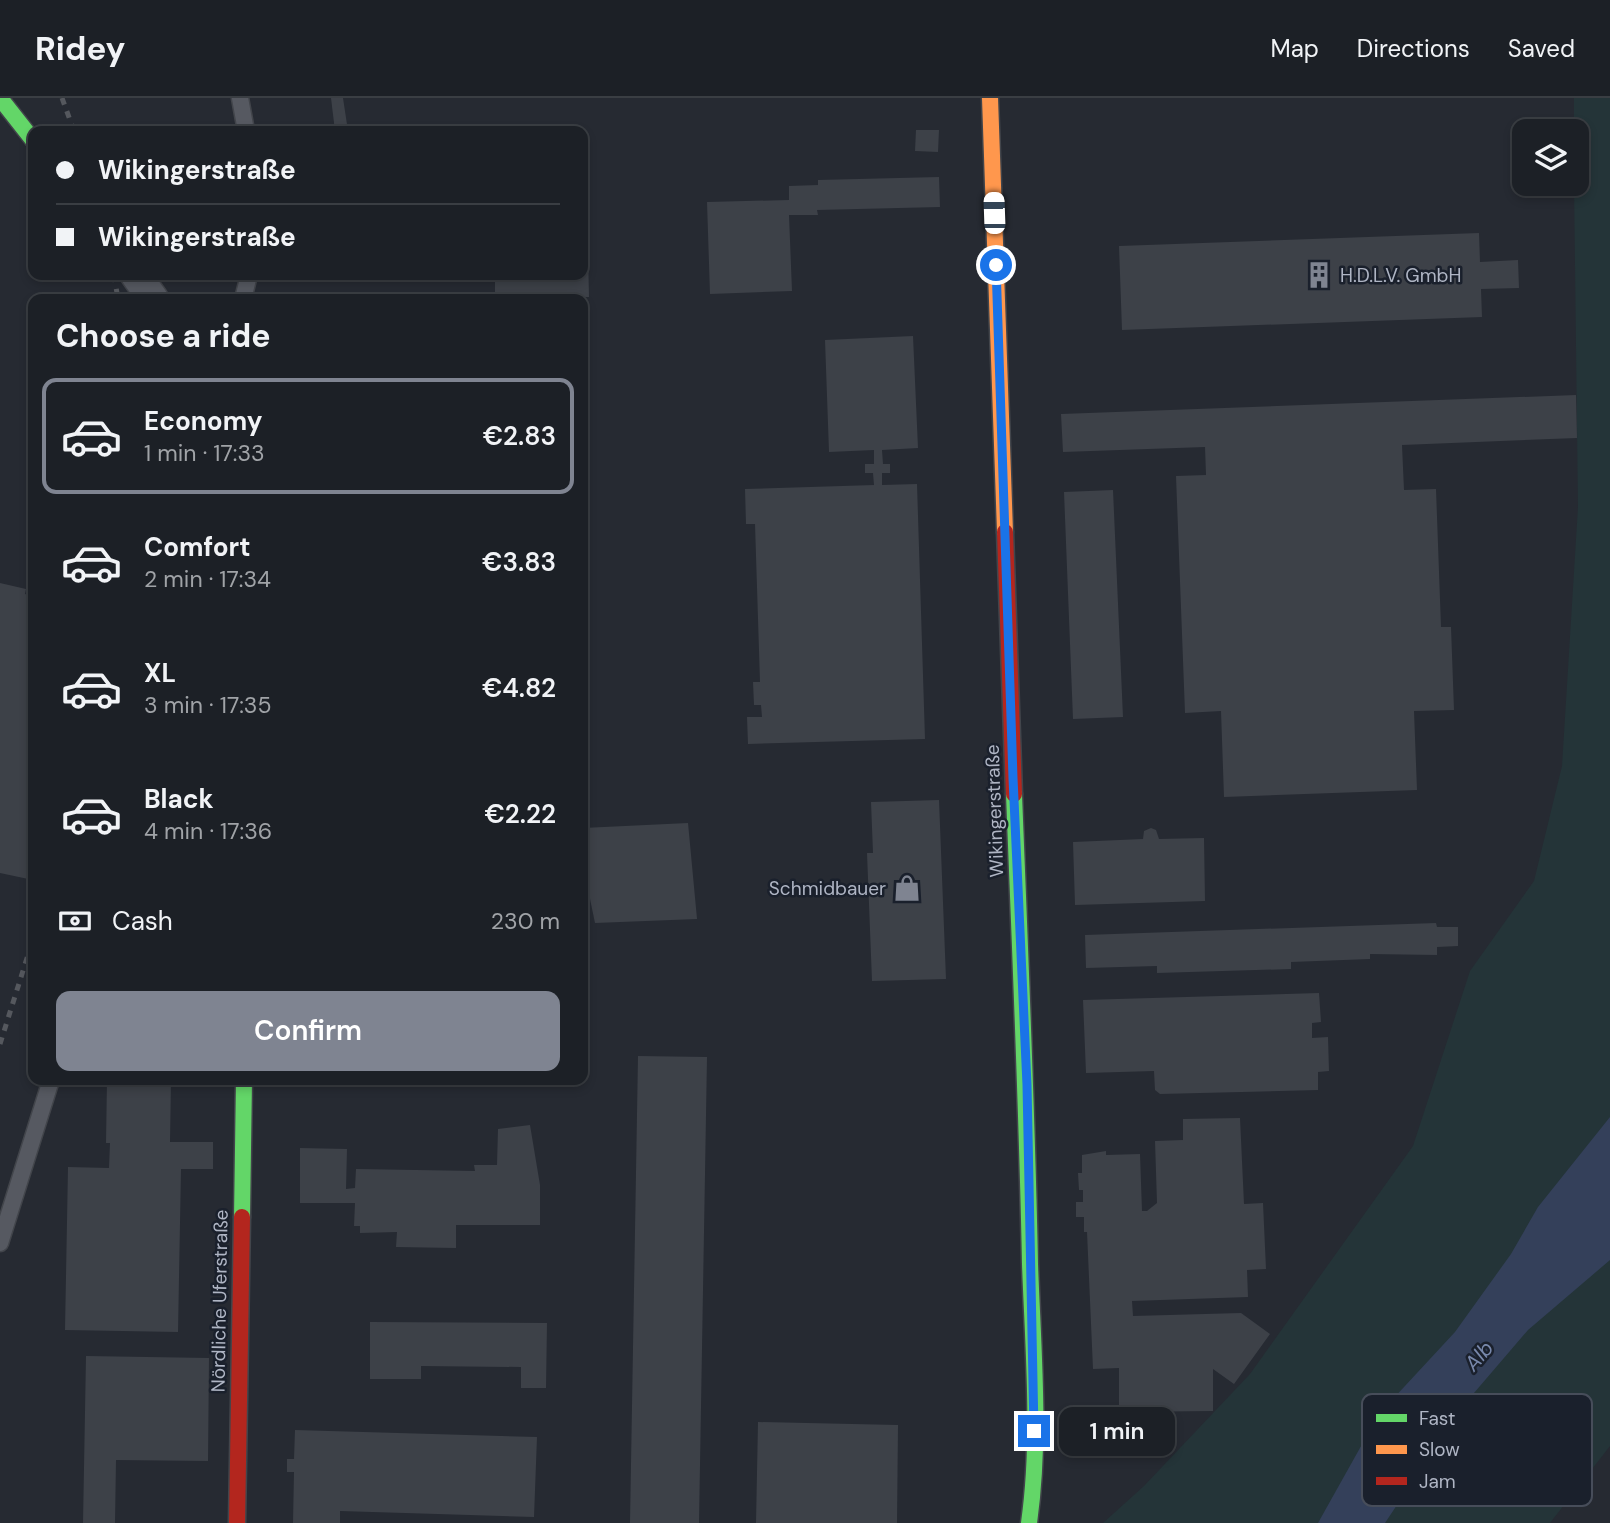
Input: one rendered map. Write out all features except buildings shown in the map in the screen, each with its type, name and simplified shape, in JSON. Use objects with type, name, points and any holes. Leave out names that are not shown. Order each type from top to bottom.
[{"type":"street","points":[[0,98],[28,134]]},
{"type":"street","name":"Wikingerstraße","points":[[990,98],[1013,778],[1027,1085],[1034,1410],[1029,1523]]},
{"type":"street","name":"Nördliche Uferstraße","points":[[237,1523],[244,1085]]},
{"type":"lane","points":[[240,98],[245,126]]},
{"type":"lane","points":[[0,1243],[49,1085]]},
{"type":"shaded area","points":[[1574,98],[1610,98],[1610,1446],[1592,1469],[1592,1394],[1362,1394],[1362,1506],[1563,1506],[1550,1523],[1103,1523],[1144,1486],[1250,1374],[1413,1146],[1470,971],[1534,881],[1562,766],[1578,507],[1574,196],[1589,196],[1589,119],[1574,119]]},
{"type":"water","name":"Alb","points":[[1610,1117],[1610,1260],[1528,1330],[1473,1394],[1398,1394],[1455,1332],[1511,1254],[1538,1207]]},
{"type":"water","points":[[1362,1444],[1362,1506],[1396,1506],[1385,1523],[1318,1523]]},
{"type":"railway","points":[[62,98],[72,126]]},
{"type":"railway","points":[[115,280],[117,294]]},
{"type":"railway","points":[[0,1044],[28,955]]},
{"type":"traffic: fast","points":[[0,98],[28,134]]},
{"type":"traffic: fast","points":[[1014,794],[1035,1394],[1035,1459],[1029,1523]]},
{"type":"traffic: fast","points":[[242,1217],[244,1085]]},
{"type":"traffic: slow","points":[[990,98],[1005,532]]},
{"type":"traffic: jam","points":[[1005,532],[1014,794]]},
{"type":"traffic: jam","points":[[237,1523],[242,1217]]},
{"type":"place","name":"H.D.L.V. GmbH","points":[[1319,275]]},
{"type":"place","name":"Schmidbauer","points":[[907,888]]},
{"type":"route","points":[[996,265],[1013,778],[1027,1085],[1034,1431]]}]
